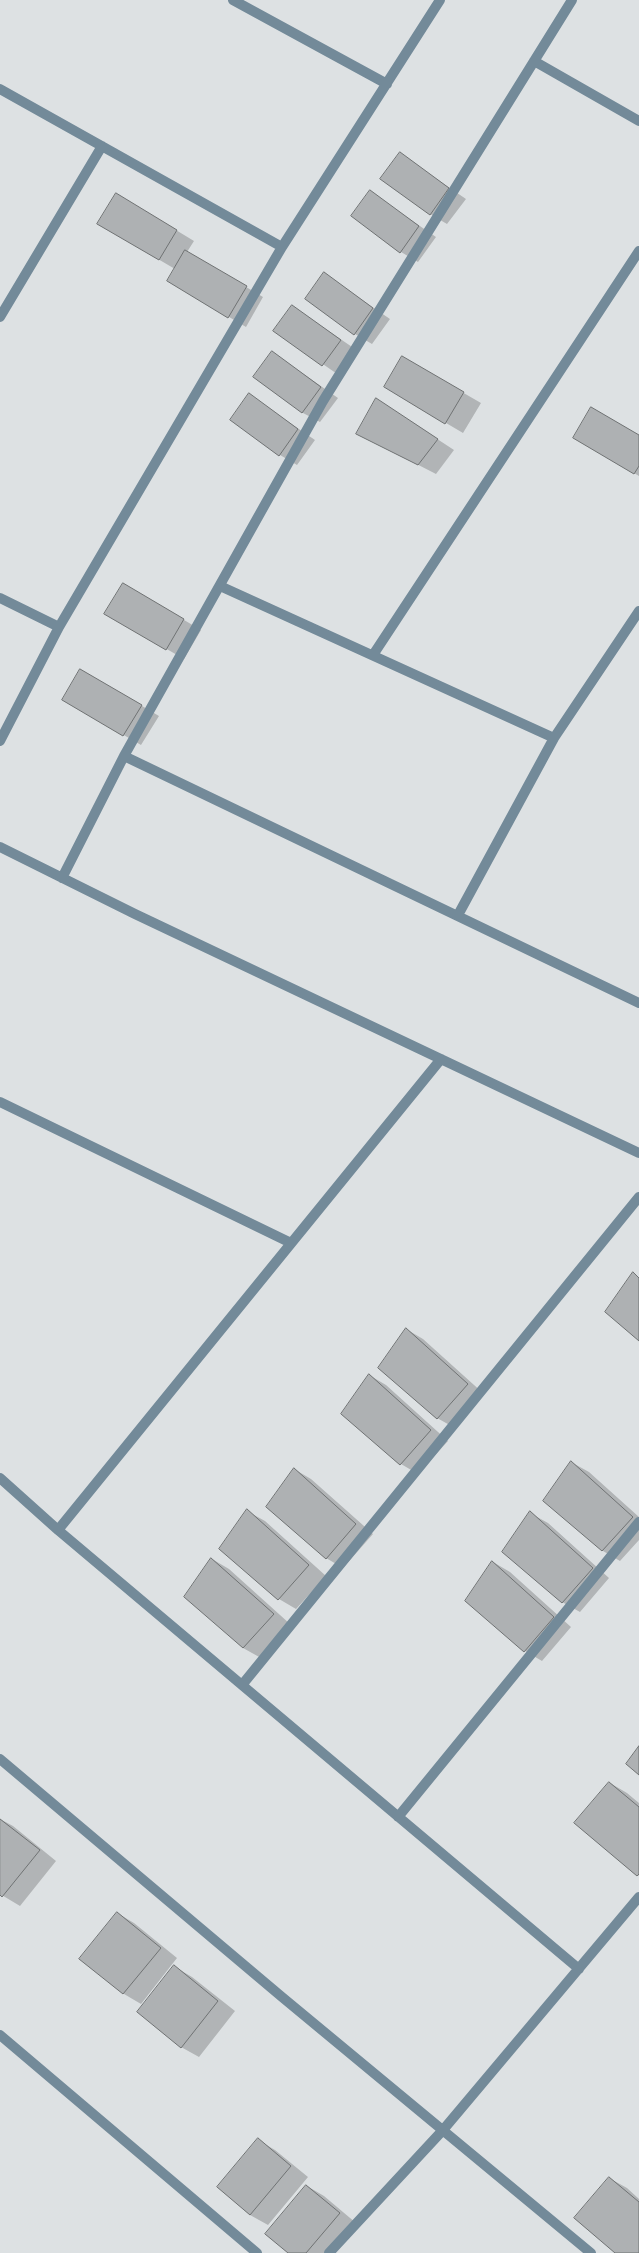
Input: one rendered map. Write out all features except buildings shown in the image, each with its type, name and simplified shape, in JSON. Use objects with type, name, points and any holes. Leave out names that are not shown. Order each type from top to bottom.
[{"type":"street","points":[[232,0],[387,84]]},
{"type":"street","points":[[0,741],[59,627],[282,247],[440,0]]},
{"type":"street","points":[[62,878],[124,756],[323,401],[572,0]]},
{"type":"street","points":[[534,61],[639,121]]},
{"type":"street","points":[[0,89],[282,247]]},
{"type":"street","points":[[0,316],[102,146]]},
{"type":"street","points":[[373,655],[639,251]]},
{"type":"street","points":[[220,586],[554,738]]},
{"type":"street","points":[[0,598],[59,627]]},
{"type":"street","points":[[458,915],[554,738],[639,611]]},
{"type":"street","points":[[124,756],[639,1003]]},
{"type":"street","points":[[0,847],[639,1153]]},
{"type":"street","points":[[58,1530],[441,1059]]},
{"type":"street","points":[[0,1102],[291,1243]]},
{"type":"street","points":[[242,1685],[639,1197]]},
{"type":"street","points":[[0,1478],[58,1530],[579,1969]]},
{"type":"street","points":[[398,1817],[639,1522]]},
{"type":"street","points":[[0,1759],[591,2253]]},
{"type":"street","points":[[329,2253],[443,2130],[639,1897]]},
{"type":"street","points":[[0,2035],[257,2253]]}]
